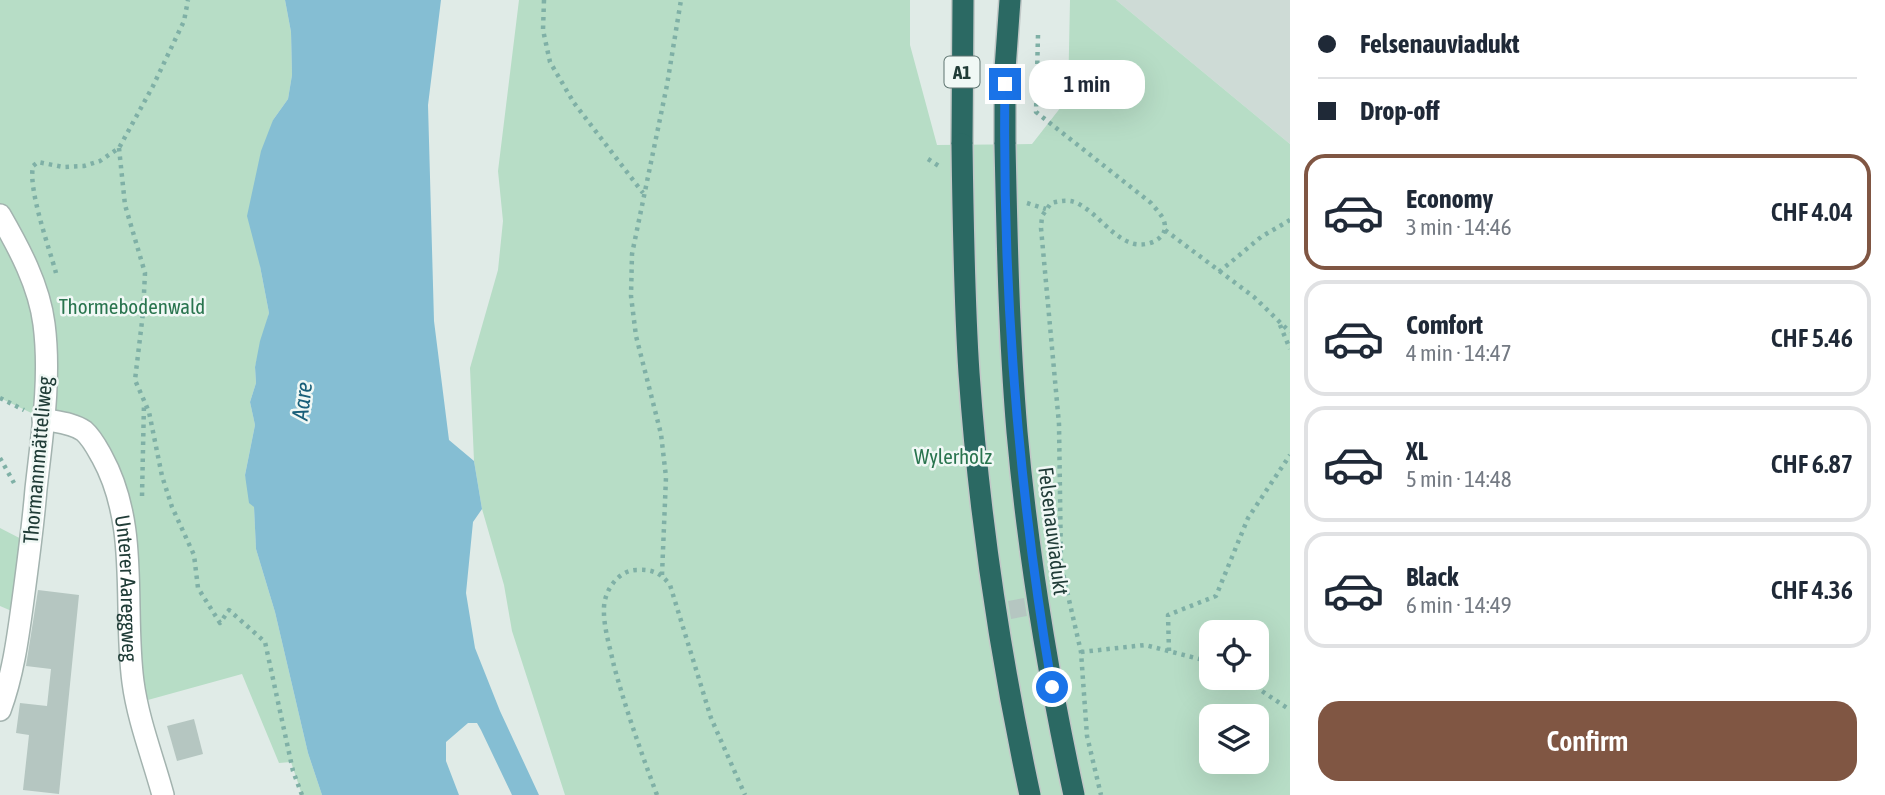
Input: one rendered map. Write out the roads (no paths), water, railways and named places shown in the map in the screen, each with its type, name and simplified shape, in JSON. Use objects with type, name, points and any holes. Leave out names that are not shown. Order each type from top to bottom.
[{"type":"highway","name":"A1","points":[[962,0],[962,144],[968,349],[981,498],[999,632],[1030,795]]},
{"type":"highway","name":"Felsenauviadukt","points":[[1010,0],[1005,69],[1009,309],[1023,494],[1045,650],[1074,795]]},
{"type":"street","name":"Thormannmätteliweg","points":[[0,215],[35,289],[44,322],[45,347],[43,419],[17,645],[0,710]]},
{"type":"street","name":"Unterer Aareggweg","points":[[43,419],[74,426],[87,434],[112,476],[125,529],[129,564],[133,683],[163,795]]},
{"type":"water","name":"Aare","points":[[285,0],[441,0],[428,105],[434,321],[449,440],[474,461],[482,509],[473,522],[466,593],[475,648],[500,711],[539,795],[512,795],[477,723],[468,723],[446,742],[446,761],[459,795],[322,795],[308,753],[275,612],[256,549],[254,507],[249,503],[245,475],[255,425],[250,402],[256,383],[255,367],[269,313],[247,216],[261,151],[273,120],[288,99],[292,75],[291,32]]},
{"type":"park label","name":"Thormebodenwald","points":[[132,306]]},
{"type":"park label","name":"Wylerholz","points":[[953,456]]}]
